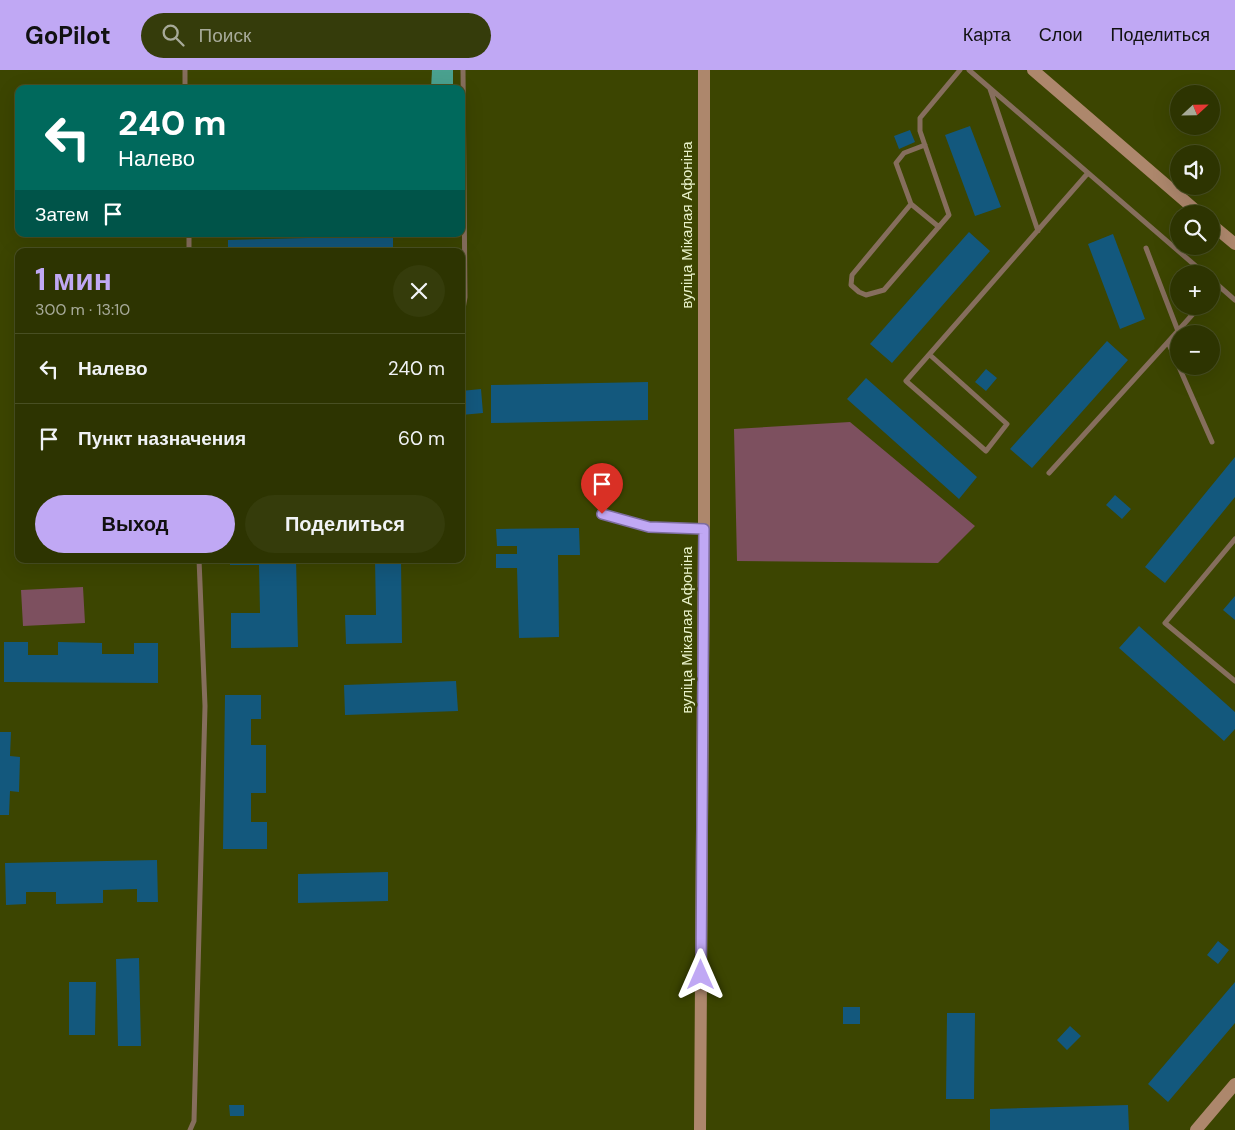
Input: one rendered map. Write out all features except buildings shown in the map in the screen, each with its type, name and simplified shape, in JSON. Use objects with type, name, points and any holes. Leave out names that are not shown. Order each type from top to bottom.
[{"type":"street","name":"вуліца Мікалая Афоніна","points":[[700,1130],[704,529],[704,70]]},
{"type":"street","points":[[1033,70],[1190,205]]},
{"type":"street","points":[[1220,232],[1235,244]]},
{"type":"street","points":[[1196,1130],[1235,1084]]},
{"type":"lane","points":[[184,70],[185,85]]},
{"type":"lane","points":[[463,70],[463,85]]},
{"type":"lane","points":[[911,204],[852,274],[851,285],[858,292],[866,295],[884,290],[949,215],[920,131],[920,118],[960,70]]},
{"type":"lane","points":[[969,70],[1195,265]]},
{"type":"lane","points":[[990,88],[1038,231]]},
{"type":"lane","points":[[925,145],[904,153],[896,163],[911,204],[939,227]]},
{"type":"lane","points":[[930,355],[1007,424],[986,451],[906,381],[1088,173]]},
{"type":"lane","points":[[1146,248],[1176,325]]},
{"type":"lane","points":[[1220,287],[1235,300]]},
{"type":"lane","points":[[1183,325],[1192,315]]},
{"type":"lane","points":[[1050,473],[1168,342],[1212,442]]},
{"type":"lane","points":[[602,514],[649,527],[704,529]]},
{"type":"lane","points":[[1235,539],[1165,623],[1235,681]]},
{"type":"lane","points":[[190,1130],[194,1120],[204,706],[199,563]]},
{"type":"shaded area","points":[[850,422],[975,526],[938,563],[737,561],[734,429]]},
{"type":"shaded area","points":[[83,587],[85,623],[23,626],[21,590]]},
{"type":"water","points":[[432,70],[453,70],[453,85],[431,85]]},
{"type":"route","points":[[602,514],[649,527],[704,529],[701,975]]}]
